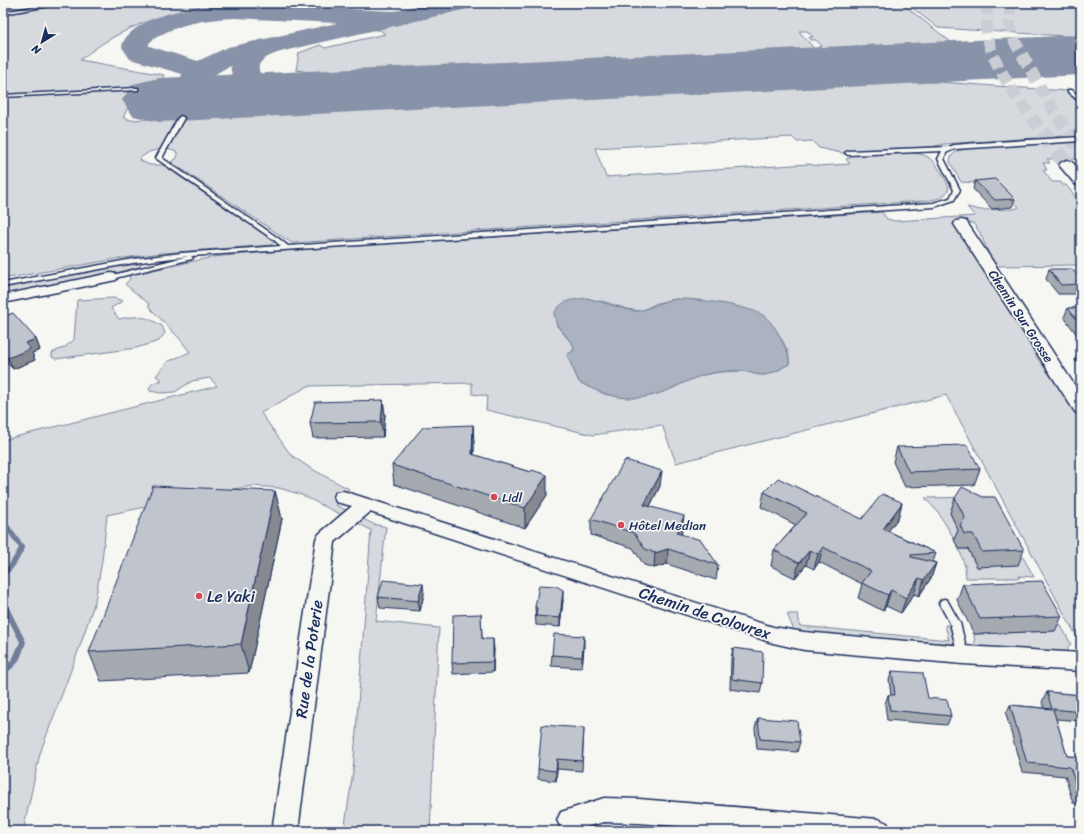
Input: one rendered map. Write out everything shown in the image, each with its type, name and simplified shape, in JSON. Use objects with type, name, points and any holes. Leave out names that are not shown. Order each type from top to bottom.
[{"type":"main road","points":[[1066,165],[1081,181]]},
{"type":"street","name":"Chemin Sur Grosse","points":[[962,224],[1081,408]]},
{"type":"street","points":[[3,300],[111,277]]},
{"type":"street","name":"Chemin de Colovrex","points":[[343,497],[773,635],[804,641],[963,655],[1081,662]]},
{"type":"street","name":"Rue de la Poterie","points":[[285,831],[326,539],[367,504]]},
{"type":"street","points":[[570,820],[604,810],[639,811],[878,831]]},
{"type":"lane","points":[[3,17],[5,8],[66,3]]},
{"type":"lane","points":[[3,96],[136,89]]},
{"type":"lane","points":[[1070,92],[1081,102]]},
{"type":"lane","points":[[181,118],[159,158],[276,239],[286,248]]},
{"type":"lane","points":[[848,153],[951,149],[978,145],[1081,139]]},
{"type":"lane","points":[[3,285],[133,261],[202,253],[934,205],[948,201],[956,195],[957,190],[955,183],[946,170],[941,159],[944,152],[951,149]]},
{"type":"lane","points":[[111,277],[186,259],[202,253]]},
{"type":"lane","points":[[944,603],[956,623],[963,655]]},
{"type":"shaded area","points":[[74,3],[214,3],[178,11],[143,23],[95,48],[80,60],[164,75],[161,83],[144,84],[143,86],[138,86],[123,118],[128,118],[128,120],[177,118],[160,149],[149,152],[140,158],[141,161],[150,165],[163,165],[275,242],[271,245],[162,253],[116,259],[3,279],[3,20],[12,12]]},
{"type":"shaded area","points":[[252,3],[366,3],[329,7]]},
{"type":"shaded area","points":[[489,3],[901,3],[951,42],[930,46],[822,51],[818,47],[822,46],[816,40],[811,40],[809,37],[813,37],[807,31],[799,31],[817,52],[332,75],[296,70],[299,53],[320,45],[325,48],[385,34],[380,30],[375,30]]},
{"type":"shaded area","points":[[906,3],[1081,3],[1081,37],[938,28]]},
{"type":"shaded area","points":[[923,80],[1067,91],[1081,104],[1081,135],[944,144],[931,147],[841,153],[819,148],[812,141],[797,142],[792,137],[595,148],[606,177],[809,164],[818,166],[850,164],[846,159],[850,158],[850,155],[890,152],[921,154],[928,157],[935,163],[941,171],[949,188],[942,197],[923,201],[293,243],[171,162],[177,158],[178,153],[167,149],[185,118]]},
{"type":"shaded area","points":[[1081,141],[1081,159],[1047,159],[1050,163],[1043,163],[1047,170],[1043,170],[1052,182],[1061,182],[1063,185],[1066,185],[1081,203],[1081,265],[994,266],[980,233],[973,223],[954,224],[982,264],[1038,359],[1062,392],[1081,422],[1081,642],[1079,641],[946,395],[676,463],[662,425],[593,435],[486,410],[487,396],[472,394],[472,383],[308,386],[261,413],[291,455],[310,468],[349,489],[336,505],[373,524],[386,527],[376,621],[439,628],[430,831],[344,831],[353,772],[371,530],[302,495],[279,488],[253,486],[226,490],[107,515],[102,561],[95,601],[80,646],[40,753],[23,831],[3,831],[3,440],[217,386],[210,378],[192,381],[175,392],[161,393],[150,391],[149,388],[153,383],[162,380],[156,376],[167,362],[190,352],[179,338],[149,307],[149,304],[125,284],[130,279],[129,275],[213,257],[291,250],[882,212],[887,219],[895,221],[975,216],[967,207],[981,210],[1014,209],[1019,207],[995,184],[961,182],[950,162],[951,158],[953,154],[960,150],[977,147]],"holes":[[[677,299],[769,321],[783,341],[789,358],[789,364],[776,371],[763,375],[742,371],[720,372],[696,376],[673,388],[607,395],[579,382],[567,355],[573,351],[574,346],[557,326],[554,313],[602,301],[627,309],[641,311],[657,303]]]},
{"type":"shaded area","points":[[141,265],[139,267],[121,272],[3,297],[3,288],[111,267]]},
{"type":"shaded area","points":[[114,298],[123,301],[111,308],[119,319],[142,317],[162,326],[165,333],[159,341],[136,348],[56,359],[52,357],[52,353],[65,347],[74,340],[77,300]]},
{"type":"shaded area","points":[[587,298],[633,311],[644,310],[665,301],[677,299],[708,301],[748,309],[764,316],[772,324],[779,334],[786,349],[789,364],[774,372],[764,375],[737,371],[706,374],[661,393],[637,398],[625,398],[602,393],[579,382],[567,355],[573,351],[574,346],[557,325],[554,313],[557,308],[568,301]]},
{"type":"shaded area","points":[[990,497],[1034,577],[1019,576],[1020,578],[966,578],[965,566],[959,549],[968,549],[977,567],[1018,564],[950,513],[963,539],[955,540],[938,512],[925,498]]},
{"type":"shaded area","points":[[1054,613],[1071,644],[1067,648],[1069,652],[975,647],[974,634],[1054,631]]},
{"type":"shaded area","points":[[787,614],[798,614],[800,626],[949,640],[945,625],[949,625],[955,641],[952,644],[799,633],[794,630]]},
{"type":"building","points":[[995,179],[1015,199],[995,200],[975,181]]},
{"type":"building","points":[[1049,269],[1072,269],[1081,280],[1081,284],[1061,285]]},
{"type":"building","points":[[1068,308],[1081,308],[1081,325],[1080,325]]},
{"type":"building","points":[[13,313],[36,339],[25,343],[30,349],[8,358],[3,352],[3,317]]},
{"type":"building","points":[[383,400],[381,422],[310,423],[315,402]]},
{"type":"building","points":[[473,425],[472,454],[530,472],[532,470],[547,475],[525,508],[392,465],[423,427]]},
{"type":"building","points":[[967,445],[980,469],[909,472],[897,447]]},
{"type":"building","points":[[625,460],[662,471],[644,505],[684,516],[677,533],[701,540],[718,565],[668,549],[655,553],[645,549],[634,533],[591,519]]},
{"type":"building","points":[[778,478],[862,519],[882,494],[899,501],[902,503],[883,529],[936,553],[911,555],[911,557],[936,563],[924,580],[919,578],[906,598],[891,590],[888,595],[862,583],[871,571],[823,547],[818,554],[810,550],[799,563],[774,550],[807,513],[764,492]]},
{"type":"building","name":"Le Yaki","points":[[153,486],[275,491],[241,644],[89,652]]},
{"type":"building","points":[[962,487],[983,497],[995,497],[1024,550],[982,552],[973,534],[964,534],[960,525],[965,518],[955,498]]},
{"type":"building","points":[[383,580],[423,584],[418,601],[378,597]]},
{"type":"building","points":[[1042,581],[1062,616],[980,619],[963,584]]},
{"type":"building","points":[[539,585],[556,586],[563,590],[560,618],[536,616],[537,608],[535,607]]},
{"type":"building","points":[[481,614],[482,639],[493,639],[493,662],[452,663],[453,615]]},
{"type":"building","points":[[554,634],[584,636],[582,657],[552,655]]},
{"type":"building","points":[[733,648],[763,652],[762,683],[732,679]]},
{"type":"building","points":[[892,671],[923,673],[928,698],[947,700],[951,716],[890,710],[888,695],[895,695]]},
{"type":"building","points":[[1047,692],[1081,695],[1081,712],[1053,709],[1067,756],[1081,757],[1081,794],[1079,794],[1070,767],[1027,763],[1010,705],[1052,709]]},
{"type":"building","points":[[758,718],[797,721],[800,742],[760,739]]},
{"type":"building","points":[[542,725],[584,728],[582,761],[557,759],[556,771],[538,769]]},
{"type":"waterway","points":[[3,521],[22,548],[10,568],[3,574]]},
{"type":"waterway","points":[[3,602],[23,642],[15,662],[3,671]]},
{"type":"taxiway","points":[[276,45],[462,3]]},
{"type":"taxiway","points":[[194,83],[196,73],[193,68],[140,53],[135,47],[136,41],[144,34],[155,28],[182,18],[225,11],[393,18]]},
{"type":"taxiway","points":[[276,45],[280,43]]},
{"type":"taxiway","points":[[194,83],[199,73],[221,60],[238,53],[276,45]]},
{"type":"taxiway","points":[[276,45],[264,49],[249,58],[244,68],[247,76],[263,87],[274,90],[316,93]]},
{"type":"taxiway","points":[[189,99],[194,83]]},
{"type":"runway","points":[[159,100],[1081,55]]},
{"type":"tunnel","points":[[987,3],[988,37],[996,61],[1010,87],[1043,133]]},
{"type":"tunnel","points":[[1010,3],[1010,25],[1015,42],[1054,112],[1069,133]]},
{"type":"tunnel","points":[[1042,132],[1067,165]]},
{"type":"tunnel","points":[[1068,132],[1081,149]]},
{"type":"place","name":"Lidl","points":[[494,497]]},
{"type":"place","name":"Hôtel Median","points":[[621,525]]},
{"type":"place","name":"Le Yaki","points":[[199,596]]}]
